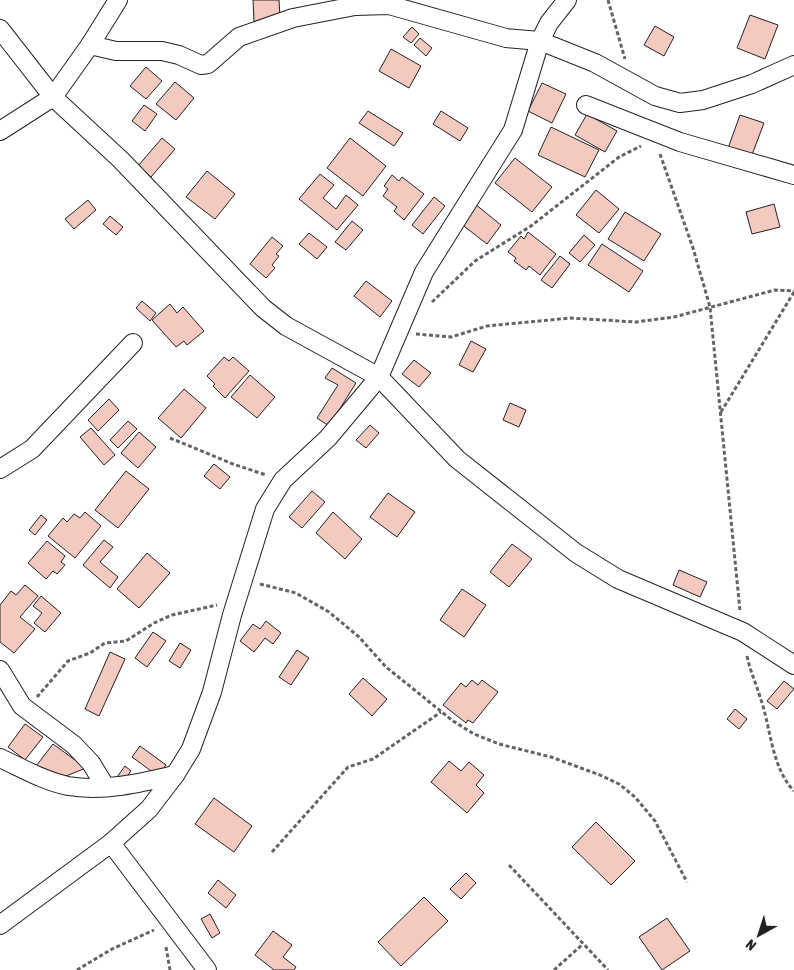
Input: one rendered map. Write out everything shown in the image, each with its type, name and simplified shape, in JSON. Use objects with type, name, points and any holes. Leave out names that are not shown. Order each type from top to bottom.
[{"type":"street","points":[[0,131],[53,96],[90,45],[118,0]]},
{"type":"street","points":[[0,925],[112,843],[149,809],[175,775],[191,749],[212,692],[258,525],[271,499],[283,480],[328,438],[379,377],[424,272],[513,130],[540,41],[549,23],[566,0]]},
{"type":"street","points":[[90,45],[116,51],[162,51],[179,55],[201,65],[208,64],[239,37],[293,18],[356,6],[389,5],[506,38],[540,41],[595,63],[655,96],[680,104],[703,100],[752,84],[794,65]]},
{"type":"street","points":[[0,29],[6,48],[53,96],[121,160],[263,308],[286,326],[379,377],[457,458],[576,553],[618,579],[743,632],[794,665]]},
{"type":"street","points":[[586,105],[655,136],[794,175]]},
{"type":"street","points":[[0,470],[32,449],[133,342]]},
{"type":"street","points":[[0,670],[22,706],[74,745],[91,763],[105,786]]},
{"type":"street","points":[[0,758],[60,783],[88,788],[128,785],[175,775]]},
{"type":"street","points":[[112,843],[207,970]]},
{"type":"path","points":[[608,0],[632,84]]},
{"type":"path","points":[[403,324],[426,307],[475,261],[530,226],[619,157],[655,136],[694,248],[710,307],[743,632],[751,676],[760,696],[773,748],[786,781],[794,791]]},
{"type":"path","points":[[403,324],[451,338],[487,326],[537,320],[570,318],[636,322],[674,317],[775,290],[794,291],[721,412]]},
{"type":"path","points":[[170,438],[233,464],[283,480]]},
{"type":"path","points":[[243,580],[296,593],[329,612],[359,637],[386,667],[441,712],[474,734],[499,744],[551,757],[619,784],[635,797],[655,821],[687,882]]},
{"type":"path","points":[[22,706],[39,696],[68,661],[90,653],[105,643],[126,641],[154,623],[172,615],[206,609],[237,599]]},
{"type":"path","points":[[272,852],[348,767],[373,759],[441,712]]},
{"type":"path","points":[[509,865],[608,970]]},
{"type":"path","points":[[77,970],[112,949],[162,926]]},
{"type":"path","points":[[554,970],[583,944]]},
{"type":"building","points":[[253,0],[279,0],[280,17],[254,22]]},
{"type":"building","points":[[750,15],[778,25],[765,59],[737,48]]},
{"type":"building","points":[[655,26],[674,37],[664,56],[644,45]]},
{"type":"building","points":[[412,27],[419,34],[411,43],[403,37]]},
{"type":"building","points":[[420,38],[432,48],[426,56],[414,45]]},
{"type":"building","points":[[391,49],[421,66],[409,88],[379,71]]},
{"type":"building","points":[[146,67],[162,81],[146,99],[130,86]]},
{"type":"building","points":[[175,82],[194,98],[176,120],[156,104]]},
{"type":"building","points":[[542,83],[566,94],[552,123],[528,111]]},
{"type":"building","points":[[144,105],[157,114],[145,131],[132,121]]},
{"type":"building","points":[[368,111],[403,133],[394,146],[359,123]]},
{"type":"building","points":[[441,111],[468,128],[460,141],[433,124]]},
{"type":"building","points":[[587,114],[617,131],[605,152],[575,135]]},
{"type":"building","points":[[740,115],[764,123],[750,160],[727,151]]},
{"type":"building","points":[[551,127],[599,150],[585,177],[538,155]]},
{"type":"building","points":[[162,138],[175,149],[151,177],[138,166]]},
{"type":"building","points":[[350,138],[386,166],[363,196],[327,168]]},
{"type":"building","points":[[515,158],[552,187],[532,212],[495,183]]},
{"type":"building","points":[[207,171],[235,194],[215,219],[186,197]]},
{"type":"building","points":[[320,174],[334,185],[323,198],[336,209],[346,195],[358,205],[337,230],[299,199]]},
{"type":"building","points":[[392,175],[399,181],[402,177],[424,194],[404,220],[394,211],[397,207],[383,196],[388,189],[384,186]]},
{"type":"building","points":[[596,190],[619,209],[599,233],[576,215]]},
{"type":"building","points":[[434,197],[445,206],[423,234],[412,225]]},
{"type":"building","points":[[88,200],[96,210],[74,229],[65,219]]},
{"type":"building","points":[[475,204],[501,225],[487,244],[460,223]]},
{"type":"building","points":[[774,204],[780,227],[752,234],[746,212]]},
{"type":"building","points":[[625,212],[661,234],[644,261],[608,239]]},
{"type":"building","points":[[110,216],[123,227],[116,235],[103,224]]},
{"type":"building","points":[[352,221],[363,230],[346,250],[335,242]]},
{"type":"building","points":[[528,232],[556,254],[540,275],[529,266],[526,270],[514,261],[516,258],[508,252],[521,236],[524,239]]},
{"type":"building","points":[[309,233],[327,247],[317,259],[299,244]]},
{"type":"building","points":[[584,235],[595,245],[580,262],[569,253]]},
{"type":"building","points":[[272,237],[283,246],[276,254],[279,256],[272,265],[275,268],[266,278],[250,264]]},
{"type":"building","points":[[602,244],[643,271],[629,292],[588,265]]},
{"type":"building","points":[[560,256],[570,264],[552,288],[541,280]]},
{"type":"building","points":[[366,281],[392,301],[380,317],[354,296]]},
{"type":"building","points":[[142,301],[156,313],[150,321],[136,308]]},
{"type":"building","points":[[170,304],[177,313],[183,307],[204,331],[187,345],[184,341],[176,347],[152,320]]},
{"type":"building","points":[[471,341],[486,349],[473,372],[459,365]]},
{"type":"building","points":[[224,357],[229,361],[233,357],[249,371],[225,398],[213,386],[215,384],[207,376]]},
{"type":"building","points":[[414,360],[431,373],[419,387],[402,374]]},
{"type":"building","points":[[332,368],[356,383],[329,426],[317,418],[338,385],[325,378]]},
{"type":"building","points":[[250,375],[275,397],[257,418],[231,397]]},
{"type":"building","points":[[184,389],[206,408],[181,438],[158,418]]},
{"type":"building","points":[[109,399],[119,410],[98,431],[88,420]]},
{"type":"building","points":[[510,403],[526,410],[519,427],[503,420]]},
{"type":"building","points":[[128,421],[137,429],[118,448],[110,440]]},
{"type":"building","points":[[370,425],[379,433],[366,448],[356,440]]},
{"type":"building","points":[[91,428],[115,455],[104,465],[80,437]]},
{"type":"building","points":[[139,432],[156,447],[138,468],[121,453]]},
{"type":"building","points":[[214,464],[230,477],[220,489],[204,476]]},
{"type":"building","points":[[126,471],[149,489],[118,528],[95,510]]},
{"type":"building","points":[[312,491],[325,502],[302,528],[289,517]]},
{"type":"building","points":[[388,493],[415,512],[397,537],[370,517]]},
{"type":"building","points":[[85,512],[101,526],[75,558],[48,536],[63,518],[67,522],[74,514],[80,518]]},
{"type":"building","points":[[333,512],[362,539],[345,559],[316,533]]},
{"type":"building","points":[[41,515],[47,520],[35,535],[29,530]]},
{"type":"building","points":[[104,540],[113,547],[100,562],[118,577],[110,588],[83,565]]},
{"type":"building","points":[[47,541],[65,556],[61,562],[65,565],[57,574],[53,571],[46,579],[28,563]]},
{"type":"building","points":[[512,544],[532,559],[509,587],[490,572]]},
{"type":"building","points":[[147,553],[170,573],[139,608],[117,589]]},
{"type":"building","points":[[679,570],[707,582],[700,597],[673,585]]},
{"type":"building","points":[[25,585],[38,596],[20,617],[35,629],[14,653],[0,642],[0,605],[11,591],[16,595]]},
{"type":"building","points":[[462,589],[486,605],[464,637],[440,620]]},
{"type":"building","points":[[41,596],[61,613],[45,632],[34,623],[42,613],[33,606]]},
{"type":"building","points":[[266,621],[281,633],[273,644],[265,638],[254,652],[240,641],[253,624],[260,629]]},
{"type":"building","points":[[153,632],[166,641],[147,667],[135,658]]},
{"type":"building","points":[[180,643],[191,650],[180,668],[169,661]]},
{"type":"building","points":[[297,650],[309,658],[291,685],[279,677]]},
{"type":"building","points":[[110,652],[125,659],[99,716],[85,709]]},
{"type":"building","points":[[363,678],[387,699],[372,716],[349,694]]},
{"type":"building","points":[[472,680],[478,685],[482,680],[498,692],[473,723],[468,720],[466,723],[443,705],[461,683],[466,687]]},
{"type":"building","points":[[784,681],[794,689],[777,709],[767,701]]},
{"type":"building","points":[[735,709],[747,719],[739,729],[727,719]]},
{"type":"building","points":[[25,724],[43,737],[25,760],[8,747]]},
{"type":"building","points":[[53,744],[86,768],[66,776],[33,770]]},
{"type":"building","points":[[140,746],[166,765],[158,776],[132,757]]},
{"type":"building","points":[[449,761],[461,771],[469,762],[484,775],[476,785],[484,793],[467,813],[431,782]]},
{"type":"building","points":[[125,766],[131,771],[123,782],[117,777]]},
{"type":"building","points":[[214,798],[252,826],[234,852],[195,824]]},
{"type":"building","points":[[596,822],[635,861],[611,885],[572,847]]},
{"type":"building","points":[[466,873],[476,883],[461,899],[450,889]]},
{"type":"building","points":[[218,880],[236,895],[226,908],[208,893]]},
{"type":"building","points":[[424,897],[448,921],[401,966],[378,942]]},
{"type":"building","points":[[210,914],[220,933],[212,938],[201,919]]},
{"type":"building","points":[[667,918],[690,951],[662,970],[639,937]]},
{"type":"building","points":[[273,931],[292,945],[283,957],[296,967],[294,970],[274,970],[255,955]]}]
